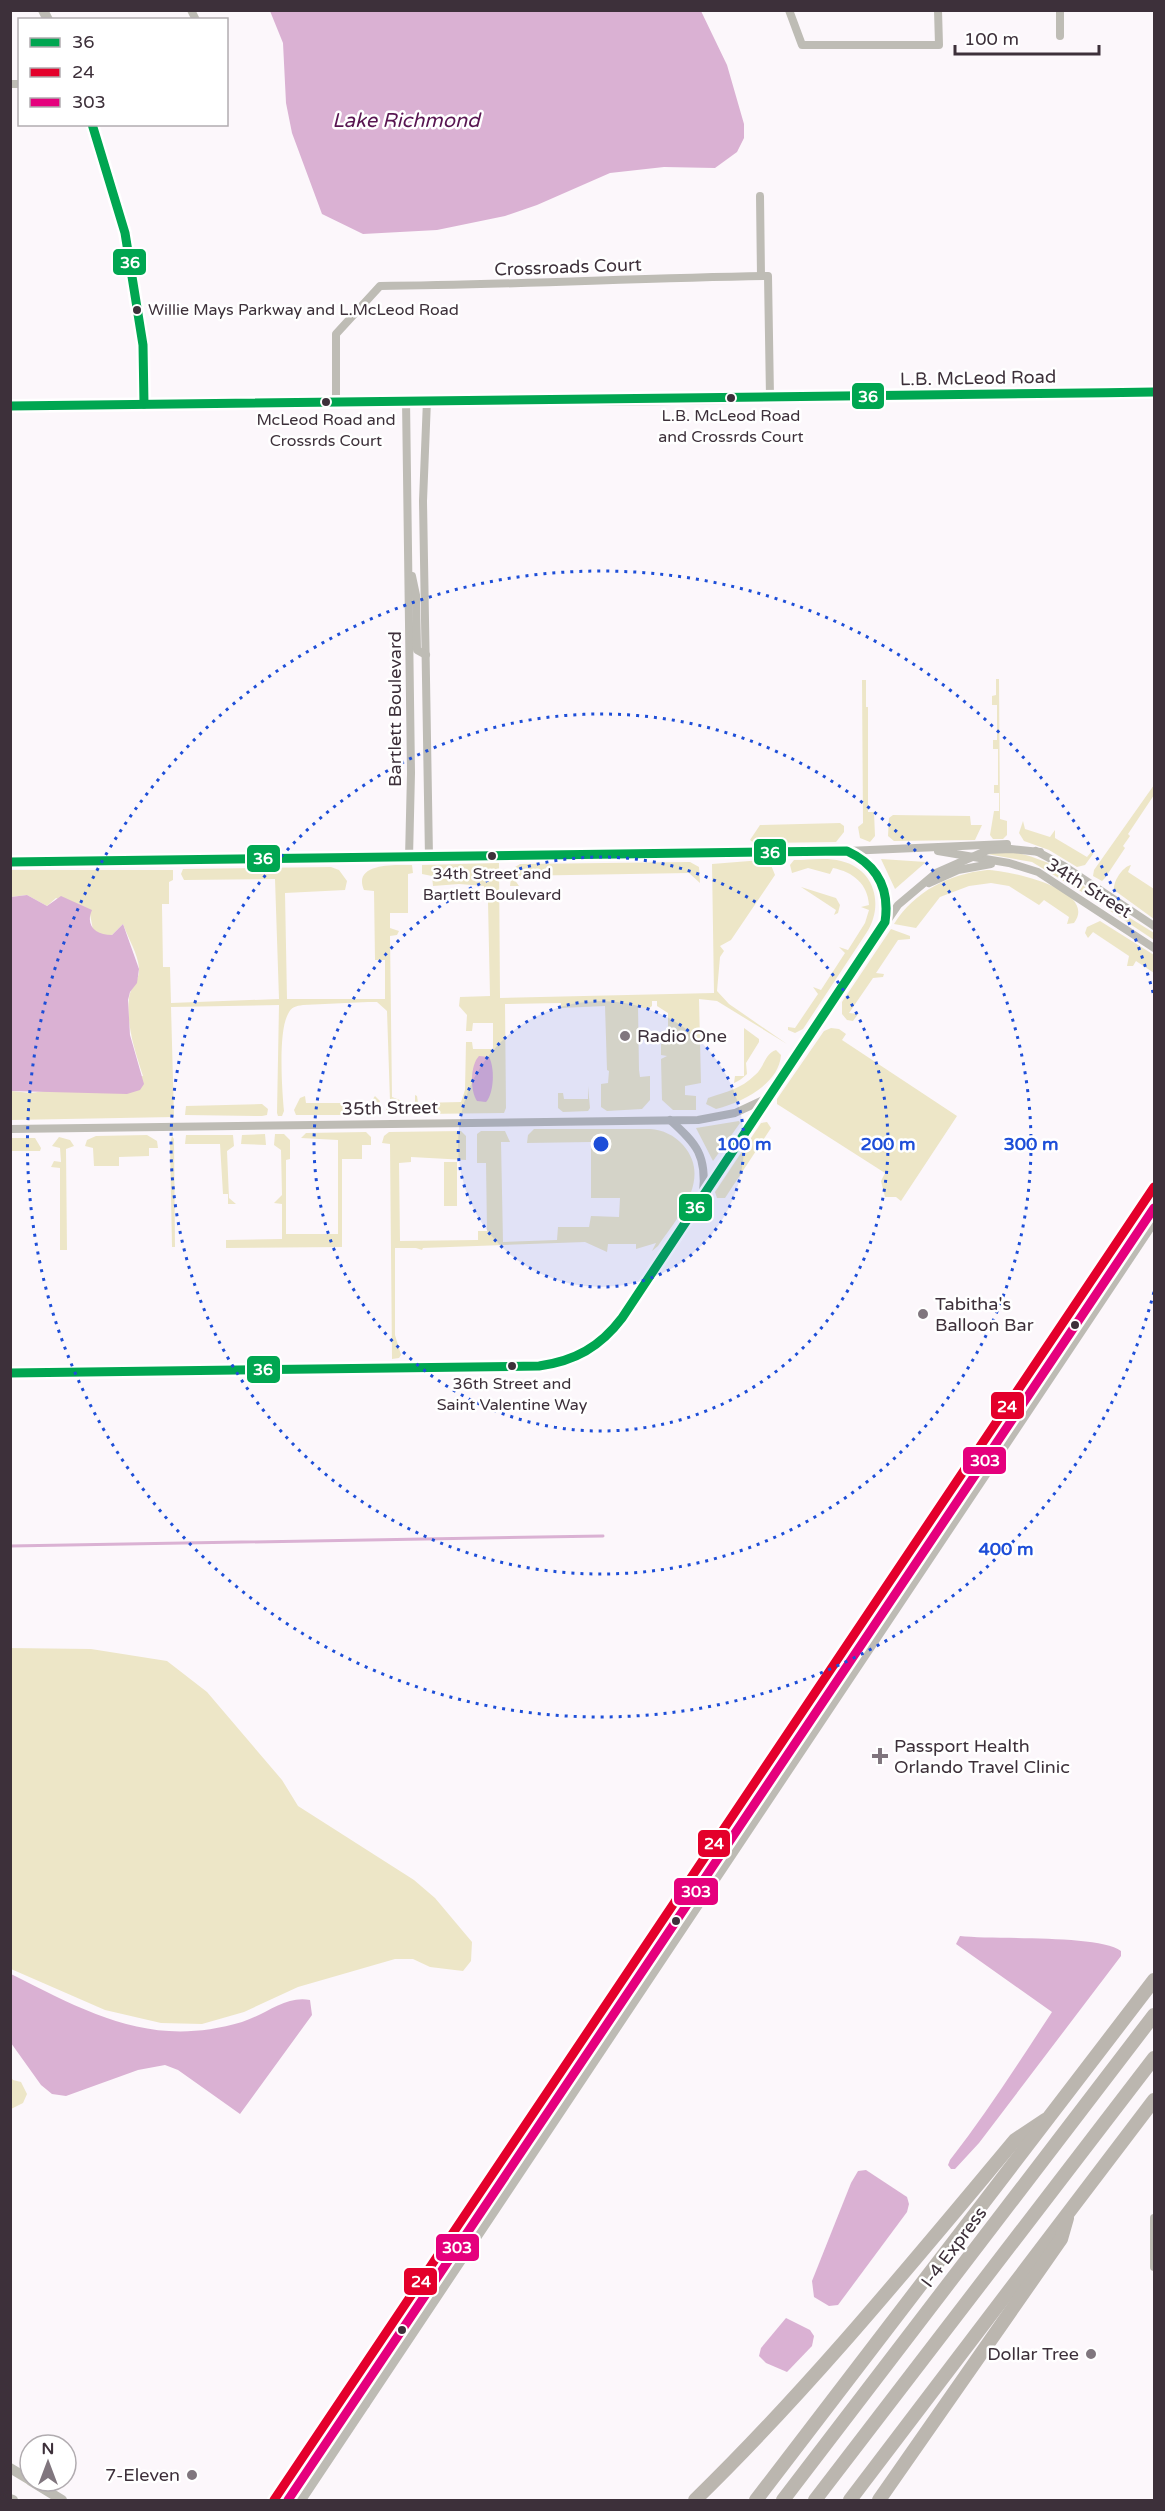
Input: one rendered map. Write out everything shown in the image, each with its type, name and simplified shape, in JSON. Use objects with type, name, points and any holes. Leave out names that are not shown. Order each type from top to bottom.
[{"type":"highway","points":[[756,2500],[1055,2114],[1155,1980]]},
{"type":"highway","name":"I-4 Express","points":[[783,2500],[1155,2015]]},
{"type":"highway","points":[[815,2500],[1155,2058]]},
{"type":"highway","points":[[850,2500],[1155,2100]]},
{"type":"highway","points":[[695,2500],[753,2444],[834,2354],[1015,2140],[1055,2114]]},
{"type":"highway","points":[[879,2500],[1061,2239],[1070,2209]]},
{"type":"street","points":[[789,10],[802,45],[939,45],[938,10]]},
{"type":"street","points":[[1060,10],[1060,36]]},
{"type":"street","points":[[94,126],[125,233],[143,345],[144,404]]},
{"type":"street","points":[[760,196],[760,276],[768,276],[770,397]]},
{"type":"street","name":"Crossroads Court","points":[[336,401],[336,334],[380,286],[515,285],[625,279],[760,276]]},
{"type":"street","name":"L.B. McLeod Road","points":[[10,406],[406,400],[612,401],[1155,392]]},
{"type":"street","name":"Bartlett Boulevard","points":[[406,400],[411,762],[409,858]]},
{"type":"street","name":"Bartlett Boulevard","points":[[427,400],[423,470],[429,857]]},
{"type":"street","name":"Bartlett Boulevard","points":[[408,560],[416,595],[417,650],[426,655]]},
{"type":"street","name":"34th Street","points":[[10,862],[847,851],[1015,844],[1040,852],[1155,926]]},
{"type":"street","name":"34th Street","points":[[911,892],[936,873],[998,848],[1040,852]]},
{"type":"street","name":"34th Street","points":[[931,849],[969,858],[1022,866],[1038,872],[1155,948]]},
{"type":"street","points":[[847,851],[867,861],[883,883],[889,908],[885,922]]},
{"type":"street","points":[[10,1373],[539,1366],[581,1356],[602,1341],[616,1327],[885,922],[911,892],[958,870],[997,863]]},
{"type":"street","name":"35th Street","points":[[10,1129],[670,1120],[717,1118],[735,1113],[766,1098]]},
{"type":"street","points":[[670,1120],[689,1137],[703,1160],[702,1195]]},
{"type":"street","points":[[274,2500],[1155,1187]]},
{"type":"street","points":[[301,2500],[1155,1221]]},
{"type":"street","points":[[1091,1281],[1107,1292]]},
{"type":"street","points":[[998,1420],[1016,1429]]},
{"type":"street","points":[[798,1719],[815,1731]]},
{"type":"street","points":[[687,1886],[704,1899]]},
{"type":"street","points":[[1155,2218],[1152,2234],[1155,2267]]},
{"type":"street","points":[[365,2364],[362,2389],[362,2400],[365,2404]]},
{"type":"shaded area","points":[[996,679],[999,679],[1000,819],[1007,821],[1007,835],[1003,839],[993,839],[990,835],[994,811],[999,811],[999,793],[994,793],[994,785],[998,785],[998,749],[993,749],[993,740],[997,740],[997,705],[992,705],[992,696],[996,695]]},
{"type":"shaded area","points":[[862,680],[866,680],[866,707],[868,707],[868,812],[874,812],[875,836],[870,842],[860,838],[858,827],[863,823]]},
{"type":"shaded area","points":[[1154,785],[1154,795],[1128,834],[1130,836],[1123,846],[1125,848],[1105,878],[1102,881],[1093,876],[1094,870]]},
{"type":"shaded area","points":[[893,815],[970,816],[971,825],[982,825],[975,840],[894,841],[888,836],[889,818]]},
{"type":"shaded area","points":[[1023,821],[1025,829],[1050,837],[1055,830],[1055,838],[1087,857],[1092,851],[1093,854],[1085,865],[1077,867],[1049,850],[1024,841],[1019,833]]},
{"type":"shaded area","points":[[840,823],[844,826],[844,832],[836,842],[754,843],[750,840],[760,825]]},
{"type":"shaded area","points":[[1009,851],[1054,865],[1075,878],[1090,894],[1082,892],[1032,862],[987,854]]},
{"type":"shaded area","points":[[830,859],[853,865],[869,880],[875,900],[875,911],[867,932],[803,1029],[795,1033],[788,1030],[788,1027],[795,1028],[818,994],[813,987],[821,990],[845,953],[839,947],[848,950],[865,923],[869,910],[861,907],[869,905],[866,891],[853,876],[833,868],[830,874],[808,868],[792,873],[790,865],[794,860]]},
{"type":"shaded area","points":[[881,859],[926,862],[895,889]]},
{"type":"shaded area","points":[[762,860],[771,865],[775,875],[731,940],[720,946],[724,951],[720,957],[717,991],[729,1004],[787,1044],[717,1001],[699,999],[701,1083],[685,1086],[685,1095],[696,1096],[696,1110],[673,1110],[662,1100],[661,1059],[667,1056],[661,1055],[661,1044],[668,1042],[668,1013],[657,1006],[657,1001],[652,1001],[652,1006],[648,1009],[638,1006],[640,1077],[650,1076],[650,1100],[642,1109],[607,1111],[601,1107],[601,1084],[608,1083],[609,1071],[607,1070],[605,1006],[561,1008],[561,1003],[505,1004],[506,1108],[504,1113],[422,1114],[415,1109],[415,1095],[418,1103],[461,1102],[465,1090],[466,1042],[472,1042],[473,1049],[493,1049],[493,1023],[473,1023],[472,1031],[466,1031],[467,1015],[459,1006],[460,997],[490,996],[488,902],[486,902],[484,886],[459,884],[433,886],[432,876],[422,874],[422,865],[499,863],[500,998],[714,993],[712,864]]},
{"type":"shaded area","points":[[690,862],[699,867],[700,883],[689,873],[512,876],[519,886],[510,886],[512,869],[520,864]]},
{"type":"shaded area","points":[[412,865],[413,873],[408,874],[408,913],[390,913],[390,928],[399,931],[397,935],[390,936],[392,1097],[402,1101],[395,1113],[388,1114],[386,1110],[390,1101],[387,1011],[377,1002],[368,1002],[303,1005],[294,1007],[289,1012],[285,1022],[282,1047],[284,1111],[282,1116],[278,1116],[277,1113],[279,1005],[171,1007],[174,1117],[11,1120],[11,1091],[31,1093],[143,1076],[132,1038],[128,1008],[139,968],[123,924],[112,935],[101,935],[93,930],[90,914],[56,898],[47,906],[27,895],[11,897],[11,870],[173,870],[173,880],[169,882],[169,904],[162,904],[163,967],[170,967],[171,1003],[279,999],[275,879],[184,880],[181,874],[183,869],[331,867],[339,870],[347,881],[345,890],[285,893],[287,999],[385,999],[385,960],[375,960],[374,891],[364,890],[362,881],[364,874],[378,867]]},
{"type":"shaded area","points":[[1131,865],[1128,872],[1154,889],[1154,919],[1114,890],[1119,875]]},
{"type":"shaded area","points":[[987,870],[1030,878],[1063,892],[1074,901],[1078,911],[1074,923],[1067,924],[1069,917],[1044,900],[1039,905],[1009,886],[991,883],[969,886],[940,897],[916,928],[894,924],[912,902],[934,886],[959,875]]},
{"type":"shaded area","points":[[801,887],[836,898],[840,905],[838,913],[834,915],[836,910]]},
{"type":"shaded area","points":[[1106,903],[1154,933],[1154,940],[1109,910],[1104,904]]},
{"type":"shaded area","points":[[1100,921],[1154,955],[1154,973],[1136,961],[1133,966],[1127,966],[1129,956],[1093,932],[1088,938],[1085,933],[1087,927]]},
{"type":"shaded area","points":[[891,929],[910,936],[910,939],[898,940],[876,973],[884,974],[883,977],[873,978],[849,1013],[858,1014],[853,1021],[847,1020],[842,1014],[842,1002]]},
{"type":"shaded area","points":[[744,1028],[759,1039],[759,1042],[746,1063],[747,1074],[734,1083],[735,1076],[744,1076]]},
{"type":"shaded area","points":[[831,1028],[839,1029],[846,1034],[842,1040],[957,1116],[901,1201],[896,1197],[885,1197],[881,1181],[885,1173],[777,1104],[777,1099],[824,1031]]},
{"type":"shaded area","points":[[776,1050],[781,1055],[779,1066],[766,1084],[757,1091],[716,1109],[706,1104],[708,1098],[733,1090],[750,1080],[769,1054]]},
{"type":"shaded area","points":[[588,1086],[590,1108],[588,1111],[563,1112],[558,1108],[558,1093],[563,1093],[564,1099],[588,1099]]},
{"type":"shaded area","points":[[305,1096],[306,1103],[370,1103],[375,1096],[380,1101],[374,1115],[296,1115],[294,1110],[300,1098]]},
{"type":"shaded area","points":[[262,1104],[268,1109],[267,1115],[185,1115],[186,1106]]},
{"type":"shaded area","points":[[739,1121],[740,1123],[713,1161],[696,1128]]},
{"type":"shaded area","points":[[767,1122],[771,1128],[725,1198],[717,1198],[715,1192],[761,1123]]},
{"type":"shaded area","points":[[534,1129],[650,1129],[668,1134],[683,1145],[691,1158],[694,1171],[689,1198],[658,1246],[652,1251],[656,1243],[636,1249],[636,1244],[608,1244],[607,1252],[585,1242],[423,1248],[422,1250],[395,1248],[395,1335],[401,1355],[399,1358],[392,1359],[390,1144],[382,1143],[384,1136],[389,1132],[461,1131],[466,1136],[466,1160],[411,1157],[411,1162],[399,1163],[400,1241],[478,1240],[478,1231],[487,1231],[486,1163],[477,1163],[477,1134],[481,1131],[505,1131],[510,1142],[501,1142],[503,1242],[557,1240],[558,1227],[589,1227],[591,1216],[619,1217],[620,1198],[591,1198],[591,1142],[527,1143],[528,1135]]},
{"type":"shaded area","points":[[366,1132],[371,1137],[371,1145],[362,1145],[362,1159],[342,1159],[342,1247],[226,1248],[226,1240],[282,1239],[282,1204],[274,1203],[282,1195],[281,1150],[274,1145],[275,1134],[284,1134],[290,1140],[290,1159],[286,1160],[286,1234],[338,1234],[338,1140],[301,1138],[306,1133]]},
{"type":"shaded area","points":[[265,1134],[266,1145],[241,1144],[242,1135]]},
{"type":"shaded area","points":[[147,1135],[157,1141],[158,1148],[149,1148],[149,1156],[119,1157],[119,1166],[94,1166],[93,1148],[85,1146],[87,1140],[96,1136]]},
{"type":"shaded area","points":[[186,1135],[233,1135],[234,1146],[227,1151],[229,1198],[236,1204],[228,1204],[228,1194],[223,1194],[220,1144],[185,1144]]},
{"type":"shaded area","points":[[172,1136],[174,1139],[175,1247],[172,1247],[170,1145]]},
{"type":"shaded area","points":[[59,1137],[70,1140],[74,1146],[66,1149],[67,1250],[60,1250],[60,1168],[51,1167],[54,1161],[61,1162],[60,1148],[52,1146]]},
{"type":"shaded area","points":[[10,1138],[35,1138],[41,1148],[40,1151],[11,1151]]},
{"type":"shaded area","points":[[444,1162],[457,1162],[457,1206],[444,1206]]},
{"type":"shaded area","points":[[10,1648],[91,1649],[167,1661],[207,1692],[282,1780],[298,1806],[414,1880],[435,1898],[472,1942],[471,1961],[463,1971],[430,1967],[413,1959],[395,1959],[298,1987],[244,2012],[202,2024],[161,2023],[105,2010],[11,1969]]},
{"type":"shaded area","points":[[10,2076],[13,2080],[21,2082],[27,2094],[23,2103],[11,2109]]},
{"type":"water","name":"Lake Richmond","points":[[270,11],[701,11],[727,65],[744,124],[744,138],[737,152],[715,168],[664,167],[610,173],[537,205],[505,216],[437,230],[363,234],[322,214],[292,133],[286,103],[283,43]]},
{"type":"water","points":[[27,895],[47,906],[61,896],[92,910],[91,925],[106,935],[112,935],[123,924],[139,969],[137,983],[130,992],[128,1000],[130,1035],[144,1084],[140,1090],[127,1094],[11,1091],[11,897]]},
{"type":"water","points":[[479,1056],[489,1057],[492,1067],[492,1087],[486,1102],[477,1101],[473,1091],[474,1065]]},
{"type":"water","points":[[960,1936],[1091,1942],[1121,1951],[1121,1956],[979,2143],[955,2169],[951,2169],[948,2165],[950,2160],[990,2106],[1052,2012],[956,1944]]},
{"type":"water","points":[[11,1974],[94,2013],[149,2029],[178,2031],[209,2029],[242,2022],[284,2003],[301,1999],[310,2000],[312,2015],[240,2114],[178,2070],[165,2065],[138,2070],[66,2096],[52,2094],[41,2085],[11,2043]]},
{"type":"water","points":[[866,2170],[907,2197],[909,2204],[907,2212],[838,2305],[829,2306],[814,2297],[812,2281],[851,2183],[858,2171]]},
{"type":"water","points":[[786,2318],[810,2330],[814,2336],[812,2346],[787,2372],[766,2363],[759,2356],[761,2348]]},
{"type":"waterway","points":[[10,1546],[603,1536]]},
{"type":"transit line","name":"36","points":[[93,126],[125,233],[143,345],[144,404]]},
{"type":"transit line","name":"36","points":[[10,406],[1154,392]]},
{"type":"transit line","name":"36","points":[[10,862],[847,851],[874,871],[883,889],[886,910],[885,922],[622,1318],[605,1337],[586,1351],[552,1364],[539,1366],[10,1373]]},
{"type":"transit line","name":"24","points":[[274,2500],[1154,1187]]},
{"type":"transit line","name":"303","points":[[288,2500],[1154,1208]]},
{"type":"place","name":"Willie Mays Parkway and L.McLeod Road","points":[[137,310]]},
{"type":"place","name":"L.B. McLeod Road and Crossrds Court","points":[[731,398]]},
{"type":"place","name":"McLeod Road and Crossrds Court","points":[[326,402]]},
{"type":"place","name":"34th Street and Bartlett Boulevard","points":[[492,856]]},
{"type":"place","name":"Radio One","points":[[625,1036]]},
{"type":"place","name":"Tabitha's Balloon Bar","points":[[923,1314]]},
{"type":"place","name":"36th Street and Saint Valentine Way","points":[[512,1366]]},
{"type":"place","name":"Passport Health Orlando Travel Clinic","points":[[880,1756]]},
{"type":"place","name":"Dollar Tree","points":[[1091,2354]]},
{"type":"place","name":"7-Eleven","points":[[192,2475]]}]
